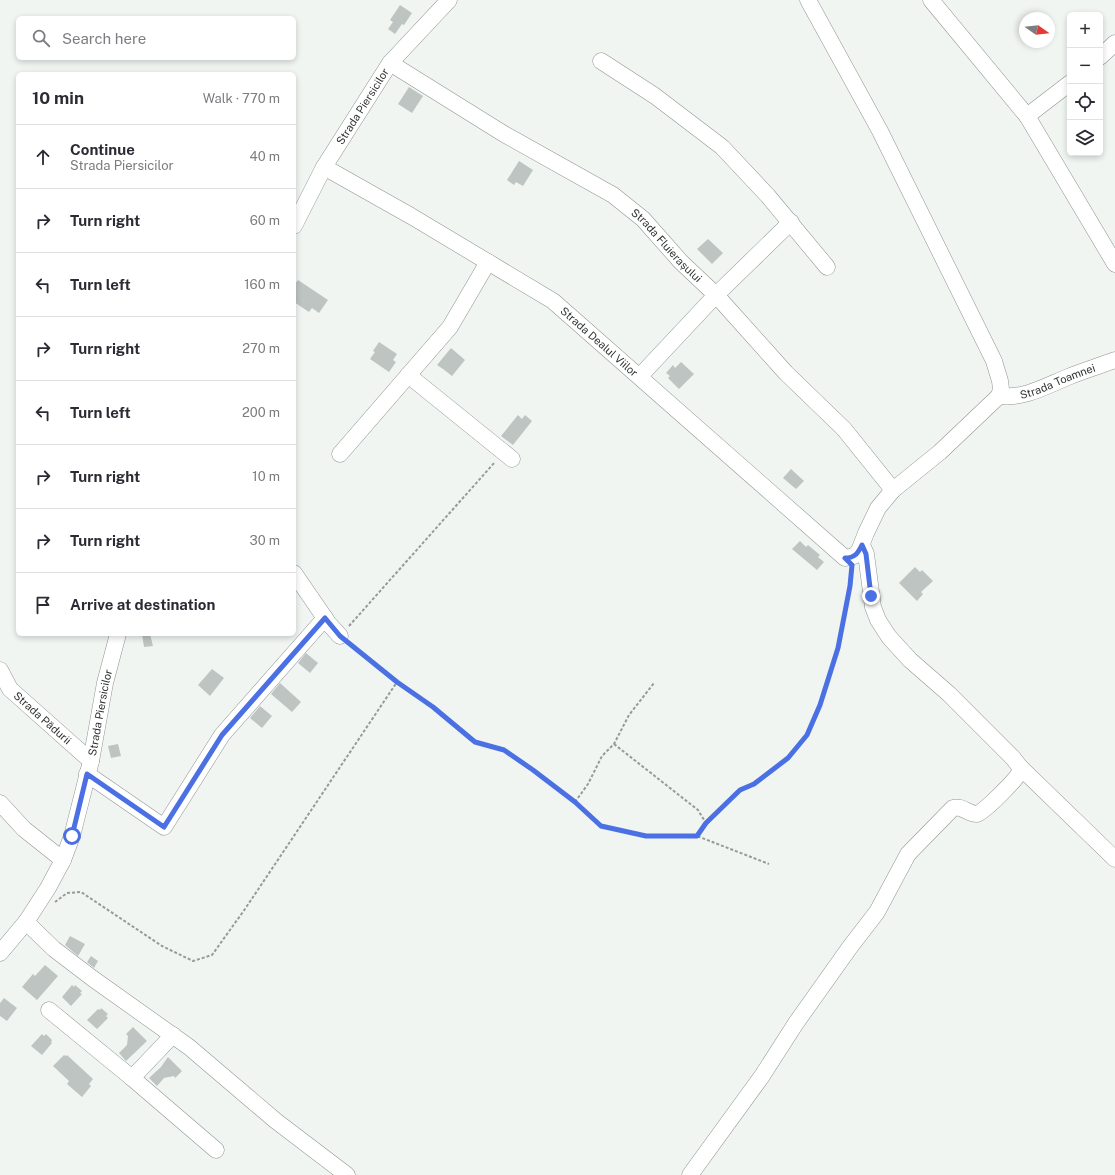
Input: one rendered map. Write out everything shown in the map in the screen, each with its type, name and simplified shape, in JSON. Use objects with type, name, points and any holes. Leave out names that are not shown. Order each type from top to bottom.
[{"type":"street","name":"Strada Piersicilor","points":[[296,222],[324,167],[390,63],[449,0]]},
{"type":"street","points":[[808,0],[880,130],[994,361],[1001,389],[999,396],[940,452],[893,490],[878,508],[862,545],[856,554],[851,558],[845,558]]},
{"type":"street","points":[[931,0],[1027,116],[1115,264]]},
{"type":"street","points":[[1103,54],[1115,43]]},
{"type":"street","points":[[601,61],[655,96],[722,147],[791,222],[828,267]]},
{"type":"street","name":"Strada Fluierașului","points":[[390,63],[504,134],[613,195],[643,219],[681,262],[716,295],[786,373],[844,429],[893,490]]},
{"type":"street","points":[[1027,116],[1069,84]]},
{"type":"street","name":"Strada Dealul Viilor","points":[[324,167],[411,216],[553,301],[845,558]]},
{"type":"street","points":[[640,376],[716,295],[791,222]]},
{"type":"street","points":[[340,454],[450,327],[488,262]]},
{"type":"street","name":"Strada Toamnei","points":[[999,396],[1011,397],[1021,395],[1050,386],[1066,378],[1115,360]]},
{"type":"street","points":[[408,375],[508,455]]},
{"type":"street","points":[[862,545],[866,554],[873,607],[878,620],[886,633],[910,660],[949,694],[1013,758],[1020,767],[1115,859]]},
{"type":"street","points":[[296,576],[325,618],[340,636]]},
{"type":"street","name":"Strada Pădurii","points":[[0,670],[10,689],[89,768],[164,827],[222,735],[325,618]]},
{"type":"street","name":"Strada Piersicilor","points":[[0,954],[26,922],[48,888],[63,860],[72,836],[89,768],[105,683],[117,636]]},
{"type":"street","points":[[690,1175],[762,1076],[796,1023],[850,947],[877,912],[908,854],[953,808],[960,808],[975,814],[978,814],[984,810],[1016,778],[1020,767]]},
{"type":"street","points":[[0,803],[24,828],[63,860]]},
{"type":"street","points":[[26,922],[54,949],[189,1047],[276,1121],[347,1175]]},
{"type":"street","points":[[49,1010],[132,1078],[216,1150]]},
{"type":"street","points":[[132,1078],[173,1035]]},
{"type":"path","points":[[508,455],[340,636],[397,682],[433,707],[475,742],[504,750],[575,802],[601,826],[646,836],[697,836],[769,864]]},
{"type":"path","points":[[697,836],[706,823],[740,790],[754,784],[788,758],[807,735],[820,705],[838,648],[851,579],[852,565],[845,558]]},
{"type":"path","points":[[55,903],[67,893],[81,892],[162,946],[193,961],[212,955],[250,902],[397,682]]},
{"type":"path","points":[[575,802],[588,784],[602,756],[614,744],[629,715],[654,682]]},
{"type":"path","points":[[614,744],[698,810],[706,823]]},
{"type":"building","points":[[400,5],[412,13],[404,25],[402,24],[395,34],[388,29],[393,22],[390,20]]},
{"type":"building","points":[[409,87],[423,96],[412,113],[398,104]]},
{"type":"building","points":[[519,161],[533,170],[523,186],[516,182],[514,185],[507,180]]},
{"type":"building","points":[[708,239],[723,253],[712,264],[697,249]]},
{"type":"building","points":[[298,280],[328,300],[319,313],[312,308],[309,312],[296,303],[296,282]]},
{"type":"building","points":[[379,342],[397,354],[393,360],[396,362],[389,372],[370,359]]},
{"type":"building","points":[[451,348],[465,360],[452,376],[437,365]]},
{"type":"building","points":[[681,362],[694,374],[679,389],[668,378],[670,376],[666,373],[673,365],[675,368]]},
{"type":"building","points":[[518,415],[522,419],[525,415],[532,421],[513,445],[501,436]]},
{"type":"building","points":[[791,469],[804,481],[796,489],[783,478]]},
{"type":"building","points":[[800,541],[806,547],[808,545],[820,555],[818,557],[824,562],[817,570],[792,549]]},
{"type":"building","points":[[915,567],[920,572],[922,570],[933,581],[921,592],[923,594],[917,601],[899,583]]},
{"type":"building","points":[[142,636],[150,636],[153,646],[144,647]]},
{"type":"building","points":[[306,653],[318,663],[310,673],[298,663]]},
{"type":"building","points":[[212,669],[224,678],[210,696],[198,685]]},
{"type":"building","points":[[280,683],[301,702],[292,712],[271,694]]},
{"type":"building","points":[[260,706],[272,716],[262,728],[250,718]]},
{"type":"building","points":[[118,744],[121,756],[111,758],[108,746]]},
{"type":"building","points":[[70,936],[85,944],[78,956],[65,945]]},
{"type":"building","points":[[91,956],[98,961],[94,968],[87,962]]},
{"type":"building","points":[[45,965],[58,976],[37,1000],[22,987],[33,974],[35,976]]},
{"type":"building","points":[[72,985],[74,987],[75,985],[82,991],[80,993],[82,994],[71,1006],[62,997]]},
{"type":"building","points":[[4,998],[17,1008],[7,1021],[0,1016],[0,1003]]},
{"type":"building","points":[[101,1008],[108,1014],[106,1016],[108,1018],[97,1029],[87,1020]]},
{"type":"building","points":[[133,1027],[147,1041],[126,1061],[119,1053],[127,1045],[128,1036],[126,1034]]},
{"type":"building","points":[[42,1034],[44,1036],[46,1034],[52,1040],[52,1043],[42,1055],[31,1046]]},
{"type":"building","points":[[64,1055],[67,1055],[93,1079],[89,1084],[91,1086],[82,1097],[67,1084],[69,1081],[53,1066]]},
{"type":"building","points":[[168,1057],[182,1071],[175,1078],[174,1076],[164,1078],[157,1086],[149,1078],[161,1067]]},
{"type":"route","points":[[72,836],[87,774],[164,827],[222,735],[325,618],[340,636],[397,682],[433,707],[475,742],[504,750],[575,802],[601,826],[646,836],[697,836],[706,823],[740,790],[754,784],[788,758],[807,735],[820,705],[838,648],[850,586],[852,565],[845,558],[851,558],[854,556],[862,545],[866,554],[871,596]]}]
